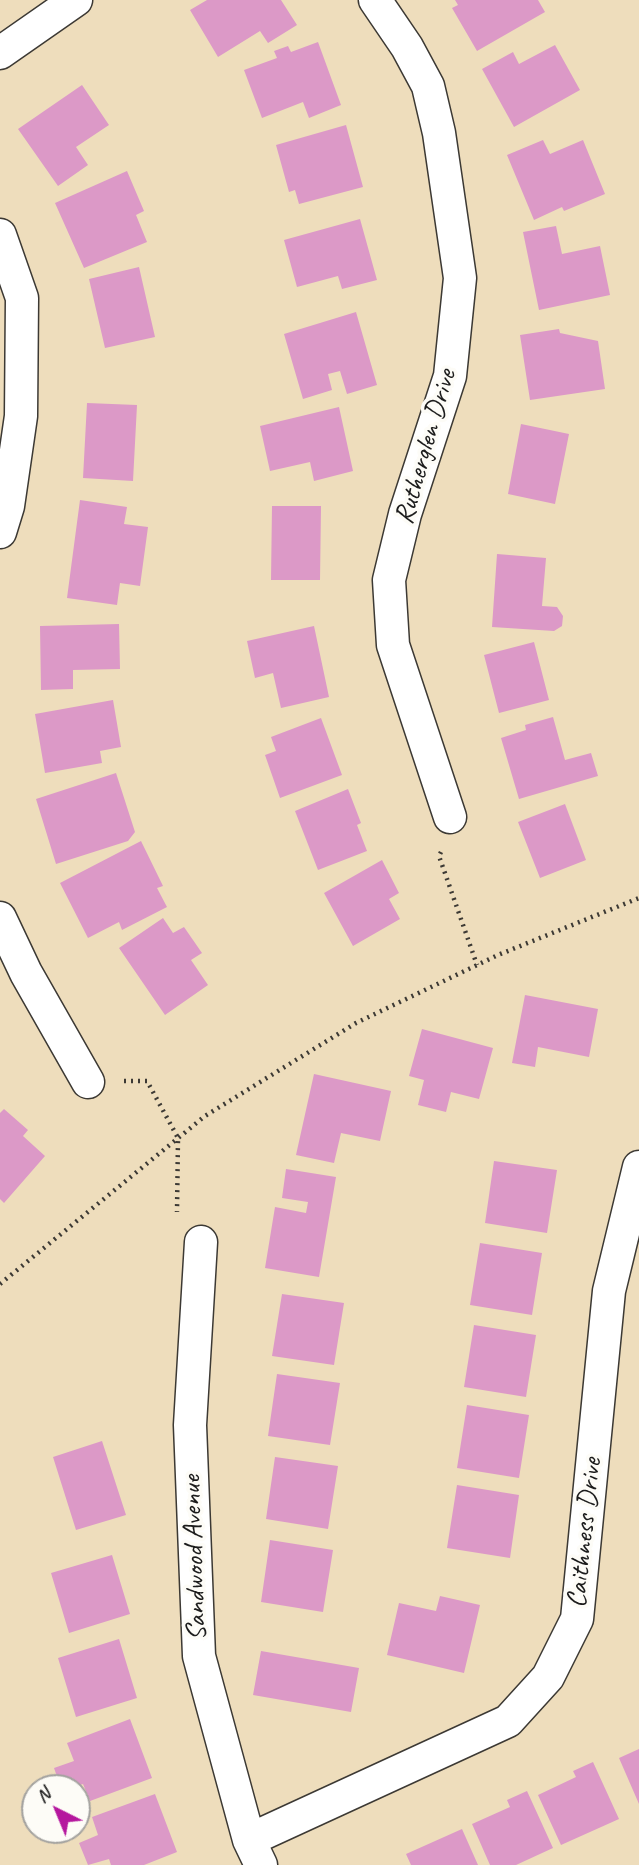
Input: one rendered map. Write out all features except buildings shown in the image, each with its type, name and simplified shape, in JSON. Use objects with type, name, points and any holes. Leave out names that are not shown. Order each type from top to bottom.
[{"type":"street","points":[[0,53],[76,0]]},
{"type":"street","name":"Rutherglen Drive","points":[[375,0],[407,47],[428,86],[439,132],[460,278],[450,376],[405,514],[389,580],[393,645],[450,817]]},
{"type":"street","points":[[0,235],[22,298],[20,416],[8,506],[0,532]]},
{"type":"street","points":[[0,918],[26,973],[88,1082]]},
{"type":"street","name":"Caithness Drive","points":[[255,1853],[509,1721],[548,1678],[577,1619],[609,1291],[639,1167]]},
{"type":"street","name":"Sandwood Avenue","points":[[201,1242],[190,1424],[199,1656],[255,1853]]},
{"type":"path","points":[[450,817],[439,856],[477,965]]},
{"type":"path","points":[[0,1284],[205,1116],[356,1023],[477,965],[639,898]]},
{"type":"path","points":[[88,1082],[148,1081],[178,1138],[176,1237],[201,1242]]}]
